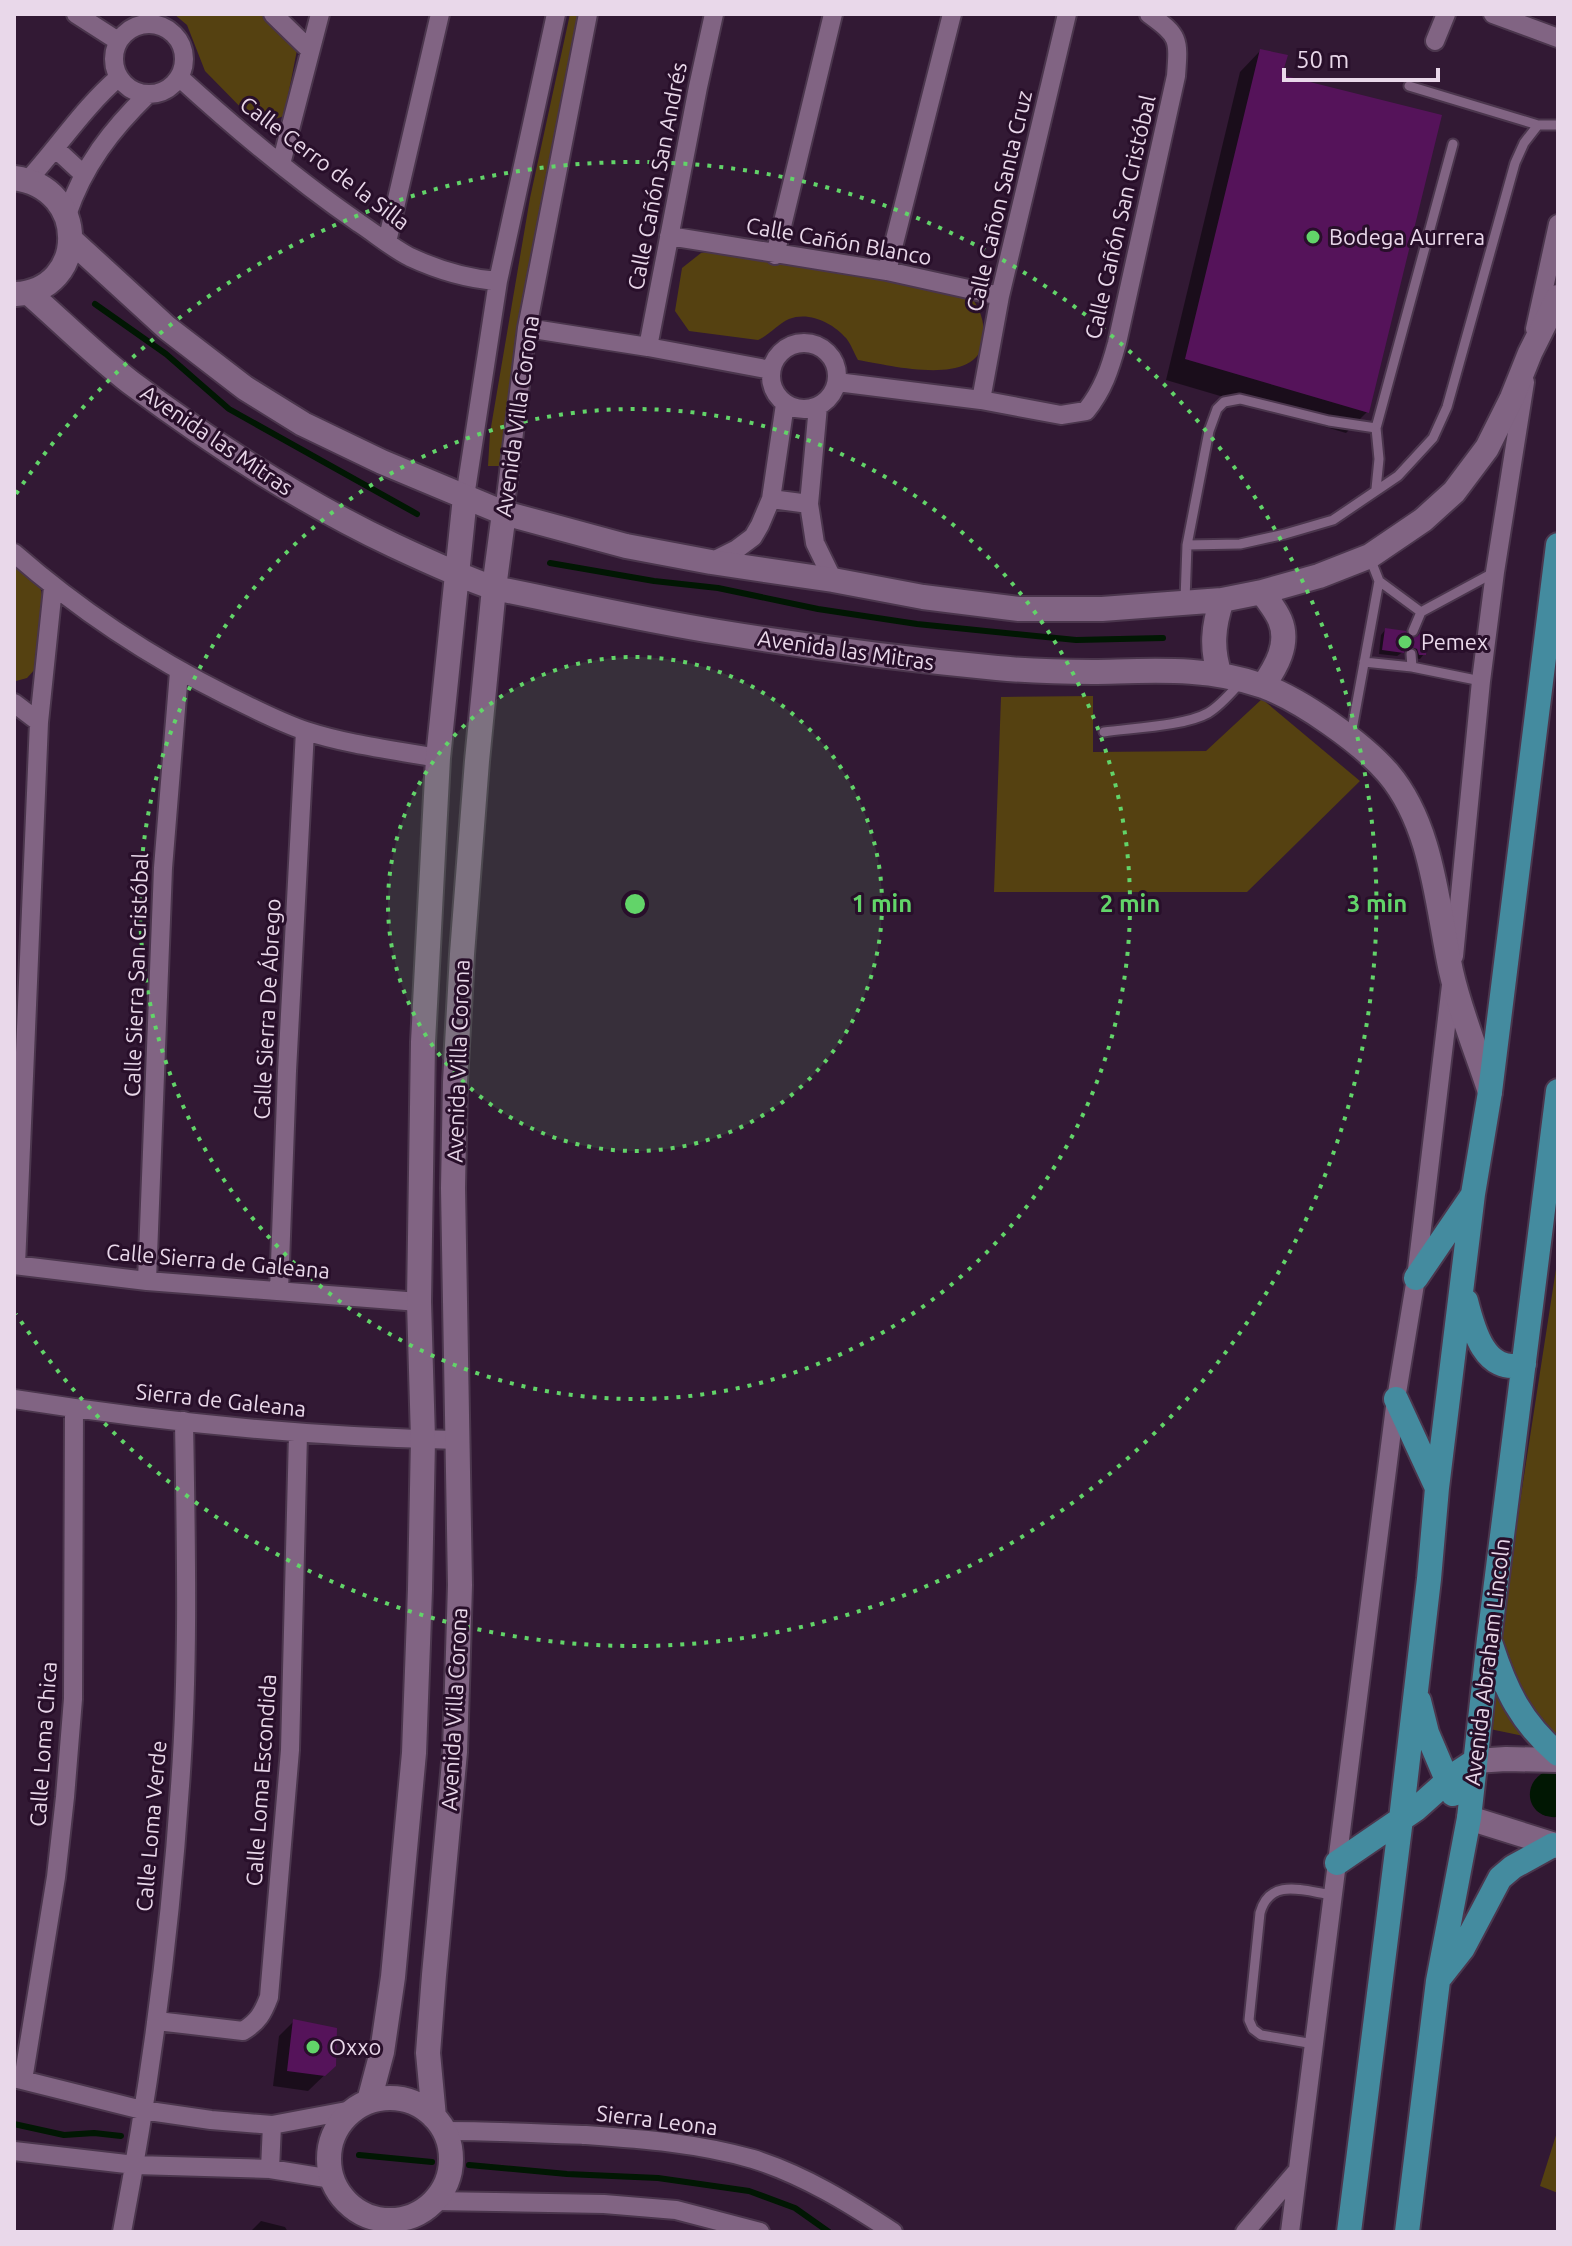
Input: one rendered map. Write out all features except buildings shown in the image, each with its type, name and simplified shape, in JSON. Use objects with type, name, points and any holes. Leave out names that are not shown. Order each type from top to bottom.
[{"type":"main road","points":[[1349,2232],[1401,1819],[1473,1194],[1490,1092],[1558,545]]},
{"type":"main road","name":"Avenida Abraham Lincoln","points":[[1407,2232],[1438,1981],[1469,1818],[1558,1091]]},
{"type":"main road","points":[[1416,1278],[1473,1194]]},
{"type":"main road","points":[[1463,1287],[1471,1322],[1483,1349],[1500,1364],[1524,1364]]},
{"type":"main road","points":[[1396,1399],[1437,1488]]},
{"type":"main road","points":[[1489,1639],[1515,1704],[1528,1725],[1558,1757]]},
{"type":"main road","points":[[1416,1687],[1427,1733],[1448,1781],[1469,1818]]},
{"type":"main road","points":[[1337,1863],[1416,1809],[1475,1761]]},
{"type":"main road","points":[[1438,1981],[1463,1948],[1500,1878],[1513,1867],[1556,1844]]},
{"type":"street","points":[[76,14],[118,41]]},
{"type":"street","points":[[273,14],[310,50]]},
{"type":"street","points":[[281,164],[320,14]]},
{"type":"street","points":[[387,242],[440,14]]},
{"type":"street","name":"Avenida Villa Corona","points":[[360,2106],[382,2052],[393,1977],[414,1753],[423,1439],[419,1302],[423,1042],[438,758],[465,497],[498,281],[556,14]]},
{"type":"street","name":"Avenida Villa Corona","points":[[440,2124],[428,2053],[455,1752],[460,1585],[453,1188],[462,954],[494,588],[527,328],[588,14]]},
{"type":"street","name":"Calle Cañón San Andrés","points":[[648,347],[714,14]]},
{"type":"street","points":[[775,255],[833,14]]},
{"type":"street","points":[[887,271],[952,14]]},
{"type":"street","name":"Calle Cañon Santa Cruz","points":[[981,400],[1000,296],[1067,14]]},
{"type":"street","name":"Calle Cañón San Cristóbal","points":[[981,400],[1061,415],[1086,411],[1107,378],[1176,76],[1178,42],[1170,29],[1149,14]]},
{"type":"street","points":[[1435,41],[1446,14]]},
{"type":"street","points":[[1493,14],[1558,38]]},
{"type":"street","points":[[67,215],[83,174],[123,118],[148,94],[166,89],[179,77],[184,57],[177,38],[162,26],[142,24],[124,33],[118,41],[114,55],[115,70],[131,89],[148,94]]},
{"type":"street","points":[[21,179],[56,149],[97,97],[119,77]]},
{"type":"street","name":"Calle Cerro de la Silla","points":[[179,77],[226,120],[327,201],[407,255],[428,265],[477,279],[498,281]]},
{"type":"street","points":[[97,97],[123,118]]},
{"type":"street","points":[[56,149],[83,174]]},
{"type":"street","points":[[21,179],[44,187],[58,200],[67,215],[71,240],[65,263],[50,282],[22,294]]},
{"type":"street","points":[[1290,2232],[1396,1399],[1416,1278],[1495,572],[1530,353],[1558,224]]},
{"type":"street","name":"Calle Cañón Blanco","points":[[669,236],[887,271],[1000,296]]},
{"type":"street","points":[[71,240],[167,328],[245,388],[303,424],[382,462],[504,513],[626,546],[711,562],[923,597],[1019,609],[1102,609],[1222,600],[1319,576],[1370,556],[1423,520],[1454,492],[1487,448],[1558,297]]},
{"type":"street","name":"Avenida las Mitras","points":[[22,294],[128,380],[270,479],[351,525],[458,576],[494,588],[717,632],[938,662],[1023,671],[1190,671],[1242,681],[1302,705],[1350,739],[1388,773],[1423,836],[1435,879],[1452,974],[1490,1092]]},
{"type":"street","points":[[527,328],[771,370]]},
{"type":"street","points":[[809,343],[819,347],[834,361],[837,382],[827,400],[818,406],[807,410],[796,409],[785,404],[773,390],[771,370],[780,352],[789,346],[809,343]]},
{"type":"street","points":[[837,382],[981,400]]},
{"type":"street","points":[[711,562],[753,537],[760,525],[771,499],[785,404]]},
{"type":"street","points":[[818,406],[809,504],[815,543],[833,580]]},
{"type":"street","points":[[771,499],[809,504]]},
{"type":"street","points":[[14,553],[53,588],[114,630],[179,672],[248,706],[305,731],[362,747],[438,758]]},
{"type":"street","points":[[15,1265],[39,722],[53,588]]},
{"type":"street","points":[[1222,600],[1214,624],[1214,659],[1242,681],[1278,663],[1284,635],[1280,620],[1262,592]]},
{"type":"street","name":"Calle Sierra San Cristóbal","points":[[147,1281],[163,868],[179,672]]},
{"type":"street","points":[[14,703],[39,722]]},
{"type":"street","name":"Calle Sierra De Ábrego","points":[[279,1291],[305,731]]},
{"type":"street","name":"Calle Sierra de Galeana","points":[[15,1265],[147,1281],[419,1302]]},
{"type":"street","name":"Sierra de Galeana","points":[[14,1399],[298,1434],[457,1440]]},
{"type":"street","name":"Calle Loma Chica","points":[[19,2079],[56,1877],[65,1797],[73,1699],[74,1408]]},
{"type":"street","name":"Calle Loma Verde","points":[[122,2232],[157,2021],[180,1786],[187,1620],[184,1421]]},
{"type":"street","name":"Calle Loma Escondida","points":[[157,2021],[243,2031],[255,2024],[269,1997],[290,1750],[298,1434]]},
{"type":"street","points":[[1475,1761],[1558,1757]]},
{"type":"street","points":[[1469,1818],[1556,1844]]},
{"type":"street","points":[[19,2079],[142,2110],[272,2125],[392,2097],[415,2103],[440,2124],[452,2155],[448,2179],[435,2201],[403,2226],[382,2221],[360,2223],[332,2179],[329,2154],[336,2130],[360,2106]]},
{"type":"street","name":"Sierra Leona","points":[[440,2124],[690,2144],[754,2159],[801,2178],[854,2206],[893,2232]]},
{"type":"street","points":[[270,2169],[272,2125]]},
{"type":"street","points":[[14,2151],[135,2165],[270,2169],[332,2179]]},
{"type":"street","points":[[1245,2232],[1298,2170]]},
{"type":"street","points":[[435,2201],[604,2204],[676,2210],[760,2232]]},
{"type":"lane","points":[[1409,86],[1538,125],[1558,125]]},
{"type":"lane","points":[[1187,545],[1240,544],[1333,520],[1398,476],[1433,438],[1452,392],[1515,163],[1524,143],[1538,125]]},
{"type":"lane","points":[[1376,489],[1379,459],[1376,428],[1453,144]]},
{"type":"lane","points":[[1185,603],[1187,545],[1209,431],[1217,409],[1224,402],[1240,399],[1329,421],[1376,428]]},
{"type":"lane","points":[[1350,739],[1379,581],[1370,556]]},
{"type":"lane","points":[[1413,631],[1421,612],[1495,572]]},
{"type":"lane","points":[[1379,581],[1421,612]]},
{"type":"lane","points":[[1411,654],[1412,667]]},
{"type":"lane","points":[[1364,662],[1412,667],[1481,681]]},
{"type":"lane","points":[[1104,732],[1187,721],[1206,714],[1242,681]]},
{"type":"lane","points":[[1314,2044],[1261,2035],[1253,2029],[1249,2020],[1260,1913],[1270,1894],[1279,1890],[1332,1895]]},
{"type":"shaded area","points":[[174,14],[262,14],[297,50],[284,116],[258,125],[205,71],[187,25]]},
{"type":"shaded area","points":[[570,14],[585,14],[501,466],[488,466],[490,433],[530,198]]},
{"type":"shaded area","points":[[713,251],[966,290],[980,314],[983,342],[977,356],[965,365],[930,370],[858,360],[841,333],[828,323],[805,316],[789,319],[758,340],[689,331],[675,311],[682,268],[701,253]]},
{"type":"shaded area","points":[[14,564],[40,586],[43,600],[36,668],[27,678],[16,681],[14,680]]},
{"type":"shaded area","points":[[1093,696],[1093,752],[1206,751],[1262,699],[1360,781],[1247,892],[994,892],[1001,697]]},
{"type":"shaded area","points":[[1558,1256],[1558,1743],[1485,1728]]},
{"type":"shaded area","points":[[1549,1770],[1558,1770],[1558,1817],[1539,1812],[1530,1799],[1533,1782]]},
{"type":"shaded area","points":[[1558,2129],[1558,2193],[1540,2186]]},
{"type":"waterway","points":[[95,304],[166,354],[229,409],[417,514]]},
{"type":"waterway","points":[[550,563],[654,581],[718,588],[818,609],[917,624],[1076,640],[1163,638]]},
{"type":"waterway","points":[[14,2124],[64,2135],[94,2133],[121,2136]]},
{"type":"waterway","points":[[359,2155],[432,2162]]},
{"type":"waterway","points":[[469,2165],[658,2178],[749,2191],[795,2208],[829,2232]]},
{"type":"place","name":"Bodega Aurrera","points":[[1313,237]]},
{"type":"place","name":"Pemex","points":[[1405,642]]},
{"type":"place","name":"Oxxo","points":[[313,2047]]}]
